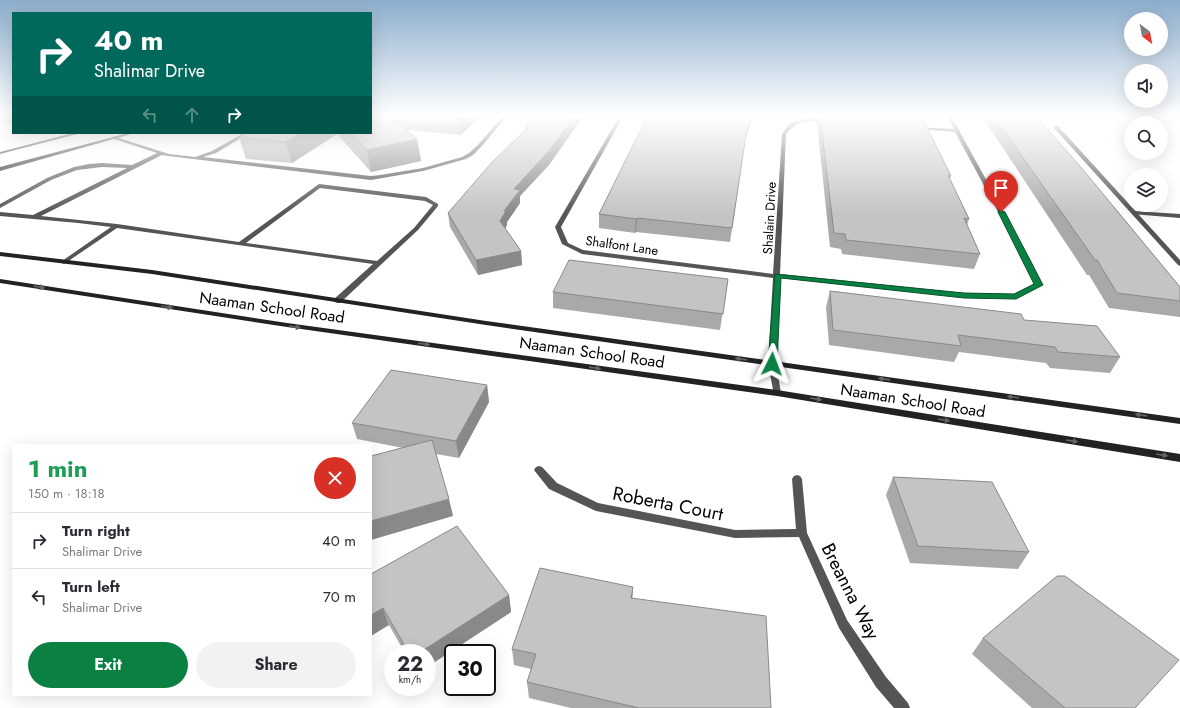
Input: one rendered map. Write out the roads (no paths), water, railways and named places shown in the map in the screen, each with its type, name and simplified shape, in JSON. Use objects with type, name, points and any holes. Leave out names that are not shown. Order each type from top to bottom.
[{"type":"main road","points":[[0,153],[20,148]]},
{"type":"main road","points":[[0,169],[78,148]]},
{"type":"main road","name":"Naaman School Road","points":[[0,254],[152,272],[337,301],[1180,421]]},
{"type":"main road","name":"Naaman School Road","points":[[0,281],[287,326],[777,392],[1180,458]]},
{"type":"street","points":[[147,148],[162,153],[194,159],[371,178],[392,176],[459,160],[471,154],[476,148]]},
{"type":"street","points":[[194,159],[221,148]]},
{"type":"street","name":"Shalfont Lane","points":[[603,148],[558,227],[565,244],[582,252],[777,276]]},
{"type":"street","name":"Shalain Drive","points":[[772,364],[783,148]]},
{"type":"street","points":[[777,276],[964,295],[1016,296],[1039,285],[1030,265],[967,148]]},
{"type":"street","points":[[1075,148],[1180,264]]},
{"type":"street","points":[[34,217],[162,153]]},
{"type":"street","points":[[0,206],[43,180],[82,167],[101,165],[134,168]]},
{"type":"street","points":[[240,244],[319,186],[426,199],[436,205],[416,229],[337,301]]},
{"type":"street","points":[[1134,213],[1180,216]]},
{"type":"street","points":[[0,214],[78,220],[378,263]]},
{"type":"street","points":[[64,262],[117,226]]},
{"type":"street","points":[[772,364],[777,392]]},
{"type":"street","name":"Roberta Court","points":[[539,470],[553,486],[596,507],[735,534],[802,533]]},
{"type":"street","name":"Breanna Way","points":[[797,478],[802,533],[843,624],[881,682],[903,708]]}]
